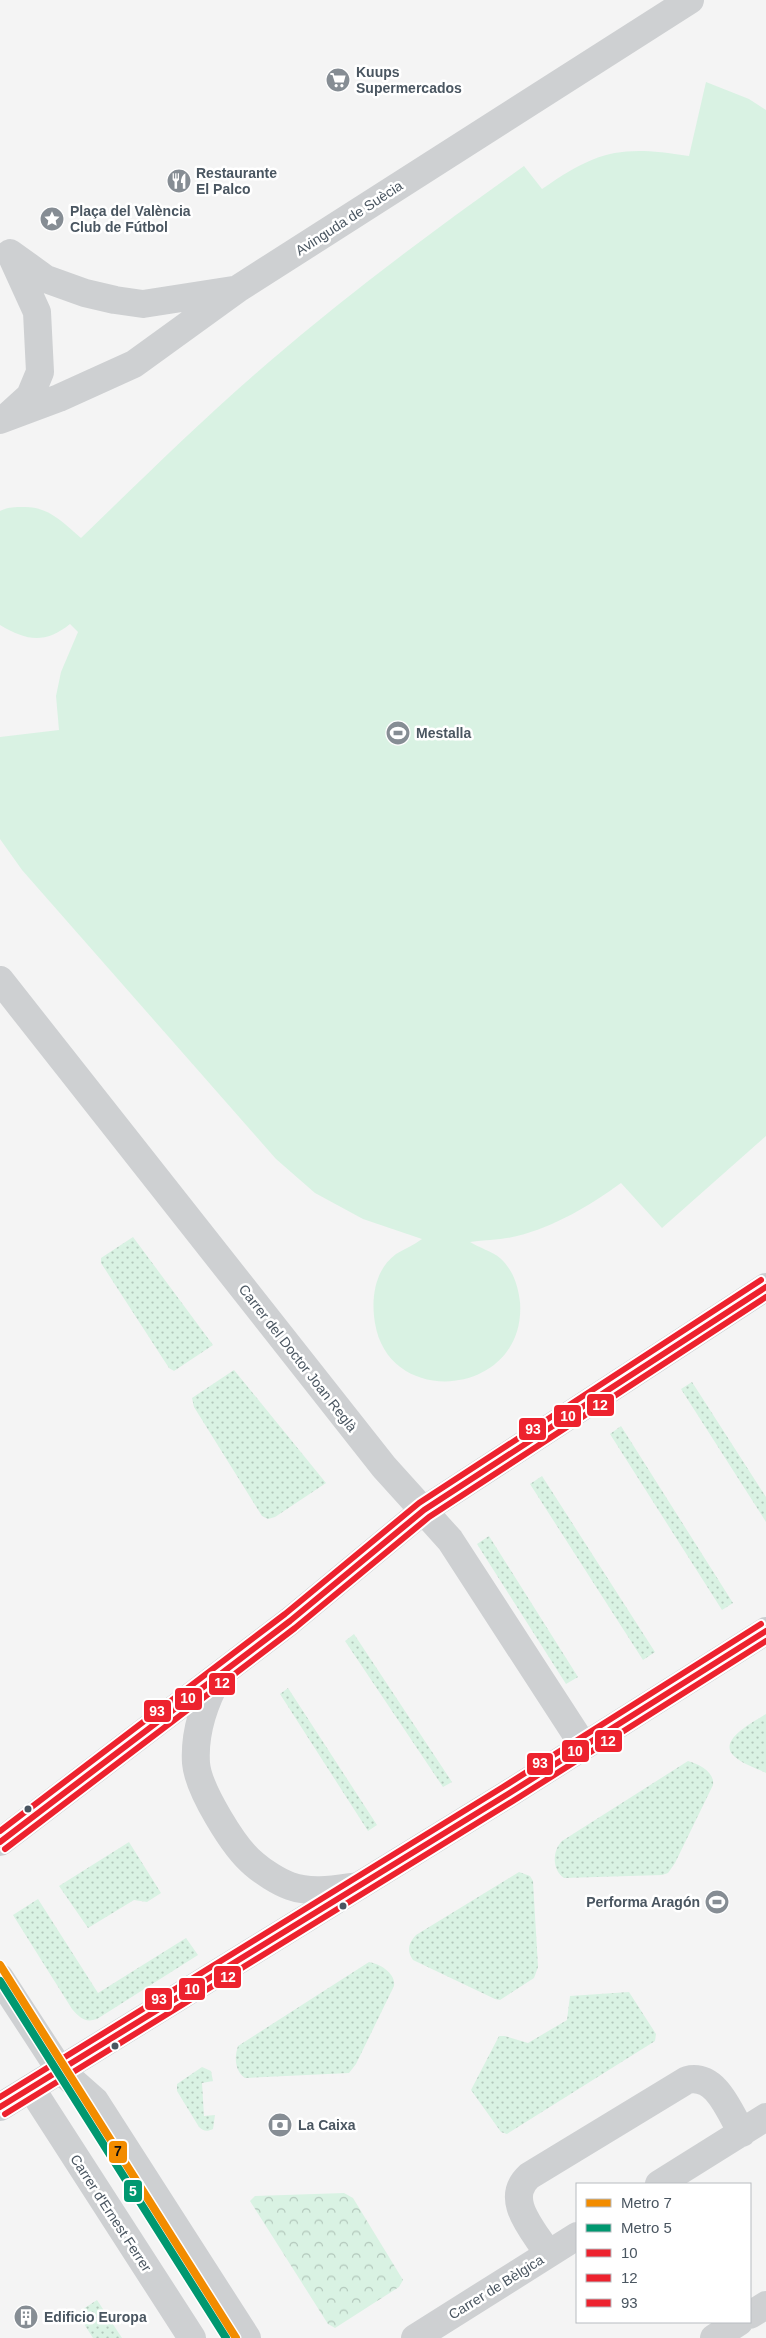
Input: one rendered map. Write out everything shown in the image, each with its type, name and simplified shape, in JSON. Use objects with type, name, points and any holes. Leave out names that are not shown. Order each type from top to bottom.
[{"type":"main road","points":[[0,1842],[290,1621],[424,1510],[766,1287]]},
{"type":"main road","points":[[0,2107],[508,1794],[766,1631]]},
{"type":"street","name":"Avinguda de Suècia","points":[[3,419],[59,398],[134,364],[239,288],[690,0]]},
{"type":"street","points":[[5,246],[46,279],[85,293],[115,300],[143,304],[239,288]]},
{"type":"street","points":[[3,419],[30,396],[40,372],[37,312],[5,246]]},
{"type":"street","name":"Carrer del Doctor Joan Reglà","points":[[0,980],[378,1460],[450,1540],[583,1745]]},
{"type":"street","points":[[219,1676],[205,1702],[198,1730],[196,1764],[207,1798],[227,1831],[254,1864],[290,1886],[322,1890],[358,1886]]},
{"type":"street","points":[[0,1978],[60,2070],[95,2101],[247,2338]]},
{"type":"street","points":[[548,2254],[518,2204],[521,2184],[529,2176],[687,2080],[697,2078],[708,2081],[716,2089],[742,2132]]},
{"type":"street","name":"Carrer d'Ernest Ferrer","points":[[31,2088],[192,2338]]},
{"type":"street","points":[[661,2183],[766,2117]]},
{"type":"street","name":"Carrer de Bèlgica","points":[[415,2338],[576,2237]]},
{"type":"street","points":[[751,2314],[766,2305]]},
{"type":"street","points":[[714,2338],[737,2323]]},
{"type":"green space","name":"Mestalla","points":[[706,82],[749,99],[766,110],[766,1136],[662,1228],[621,1183],[585,1207],[545,1227],[511,1237],[470,1242],[497,1256],[512,1273],[520,1302],[516,1334],[502,1357],[481,1373],[455,1381],[429,1380],[405,1370],[386,1351],[375,1323],[374,1314],[374,1295],[383,1268],[396,1254],[422,1239],[363,1219],[315,1193],[276,1159],[22,870],[0,839],[0,737],[59,730],[56,696],[61,672],[78,632],[70,624],[52,635],[36,638],[27,637],[0,625],[0,511],[17,507],[40,509],[55,516],[81,538],[197,426],[300,336],[394,261],[524,166],[542,189],[579,166],[611,154],[627,151],[645,151],[689,156]]},
{"type":"green space","points":[[133,1237],[213,1345],[174,1371],[169,1368],[101,1263],[101,1258]]},
{"type":"green space","points":[[234,1370],[326,1483],[275,1517],[268,1519],[262,1516],[194,1407],[192,1398]]},
{"type":"green space","points":[[692,1382],[766,1497],[766,1522],[681,1389]]},
{"type":"green space","points":[[621,1426],[733,1603],[722,1610],[610,1434]]},
{"type":"green space","points":[[542,1476],[655,1652],[643,1660],[530,1484]]},
{"type":"green space","points":[[489,1536],[578,1677],[566,1684],[477,1544]]},
{"type":"green space","points":[[354,1634],[452,1782],[443,1787],[345,1641]]},
{"type":"green space","points":[[288,1688],[377,1825],[368,1831],[280,1694]]},
{"type":"green space","points":[[766,1714],[766,1773],[735,1757],[730,1751],[730,1745],[733,1738],[739,1732]]},
{"type":"green space","points":[[688,1761],[701,1766],[709,1772],[713,1785],[675,1863],[668,1873],[662,1875],[564,1878],[560,1875],[555,1865],[555,1855],[562,1841]]},
{"type":"green space","points":[[129,1842],[161,1893],[147,1902],[134,1900],[88,1928],[59,1886]]},
{"type":"green space","points":[[519,1872],[530,1876],[533,1881],[538,1967],[534,1978],[500,2000],[413,1960],[409,1947],[416,1935]]},
{"type":"green space","points":[[38,1899],[98,1993],[186,1938],[198,1955],[97,2019],[86,2020],[72,2009],[13,1915]]},
{"type":"green space","points":[[369,1962],[382,1967],[390,1973],[394,1986],[356,2064],[349,2073],[245,2078],[239,2072],[236,2064],[238,2046]]},
{"type":"green space","points":[[629,1992],[656,2034],[655,2041],[507,2134],[501,2132],[471,2090],[499,2036],[528,2043],[567,2020],[570,1996]]},
{"type":"green space","points":[[202,2067],[211,2071],[213,2081],[202,2083],[204,2116],[215,2115],[213,2129],[207,2131],[199,2127],[177,2091],[177,2084]]},
{"type":"green space","points":[[344,2193],[353,2198],[403,2280],[399,2287],[335,2328],[328,2324],[250,2201],[255,2196]]},
{"type":"green space","points":[[97,2300],[122,2338],[93,2338],[77,2313]]},
{"type":"metro line","name":"7","points":[[0,1965],[236,2338]]},
{"type":"metro line","name":"5","points":[[0,1981],[226,2338]]},
{"type":"transit line","name":"93","points":[[0,1831],[285,1614],[419,1503],[761,1280]]},
{"type":"transit line","name":"10","points":[[0,1842],[290,1621],[424,1510],[766,1287]]},
{"type":"transit line","name":"12","points":[[5,1849],[295,1628],[429,1517],[766,1297]]},
{"type":"transit line","name":"93","points":[[0,2097],[503,1787],[761,1624]]},
{"type":"transit line","name":"10","points":[[0,2107],[508,1794],[766,1631]]},
{"type":"transit line","name":"12","points":[[5,2114],[513,1801],[766,1641]]},
{"type":"place","name":"Kuups Supermercados","points":[[338,80]]},
{"type":"place","name":"Restaurante El Palco","points":[[179,181]]},
{"type":"place","name":"Plaça del València Club de Fútbol","points":[[52,219]]},
{"type":"place","name":"Mestalla","points":[[398,733]]},
{"type":"place","name":"Performa Aragón","points":[[717,1902]]},
{"type":"place","name":"La Caixa","points":[[280,2125]]},
{"type":"place","name":"Edificio Europa","points":[[26,2317]]}]
